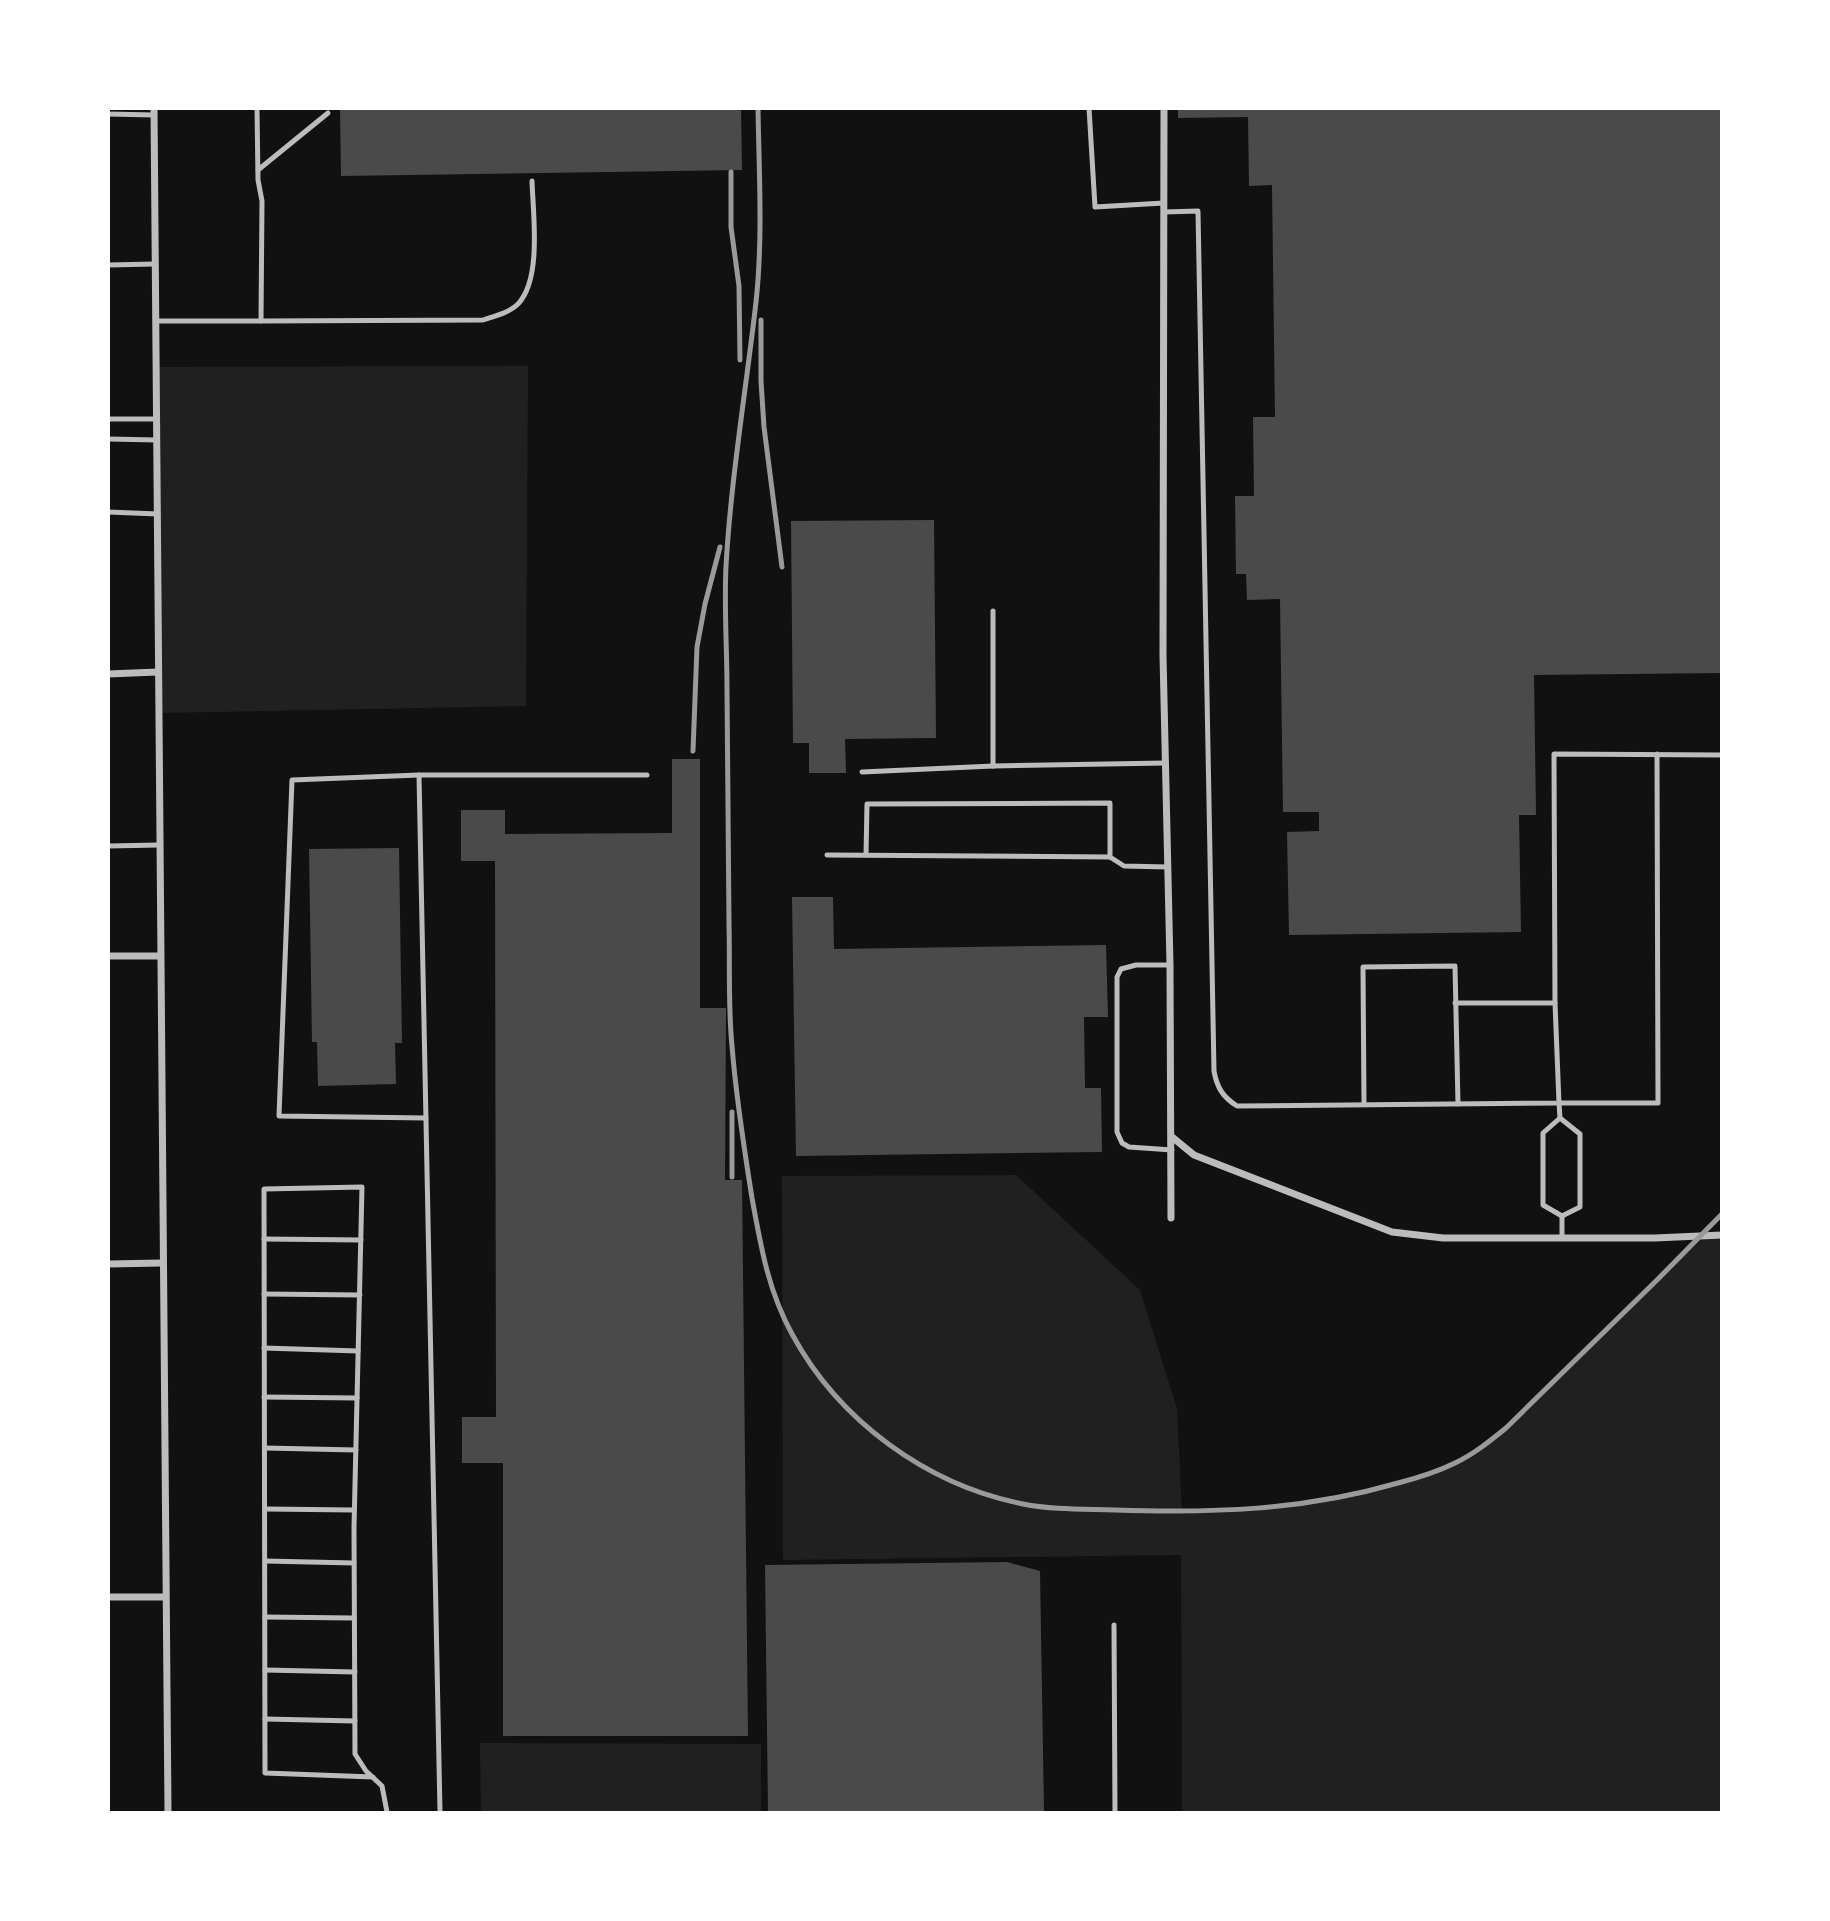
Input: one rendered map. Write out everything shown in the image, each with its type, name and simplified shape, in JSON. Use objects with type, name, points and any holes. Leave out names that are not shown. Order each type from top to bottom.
[{"type":"street","points":[[1164,108],[1163,655],[1170,965],[1171,1218]]},
{"type":"street","points":[[154,112],[158,956],[168,1812]]},
{"type":"street","points":[[108,674],[158,672]]},
{"type":"street","points":[[108,956],[158,956]]},
{"type":"street","points":[[1172,1137],[1194,1155],[1392,1232],[1443,1238],[1656,1238],[1721,1235]]},
{"type":"street","points":[[108,1264],[162,1263]]},
{"type":"street","points":[[108,1597],[165,1597]]},
{"type":"lane","points":[[257,108],[258,170],[262,201],[261,321]]},
{"type":"lane","points":[[1089,108],[1095,207],[1164,203]]},
{"type":"lane","points":[[108,114],[154,112]]},
{"type":"lane","points":[[258,170],[328,113]]},
{"type":"lane","points":[[156,321],[483,320],[509,311],[518,304],[532,278],[532,181]]},
{"type":"lane","points":[[1164,212],[1198,211],[1214,1057],[1217,1086],[1226,1099],[1237,1107],[1658,1103],[1657,754]]},
{"type":"lane","points":[[108,265],[155,264]]},
{"type":"lane","points":[[108,419],[157,419]]},
{"type":"lane","points":[[108,439],[157,440]]},
{"type":"lane","points":[[108,512],[158,514]]},
{"type":"lane","points":[[993,611],[993,766]]},
{"type":"lane","points":[[1562,1216],[1580,1207],[1580,1134],[1560,1118],[1555,1003],[1554,754],[1721,755]]},
{"type":"lane","points":[[862,772],[993,766],[1166,763]]},
{"type":"lane","points":[[419,775],[440,1812]]},
{"type":"lane","points":[[426,1118],[279,1116],[292,780],[419,775],[647,775]]},
{"type":"lane","points":[[866,855],[867,804],[1110,803],[1110,857]]},
{"type":"lane","points":[[108,846],[159,845]]},
{"type":"lane","points":[[827,855],[1110,857],[1124,866],[1168,867]]},
{"type":"lane","points":[[1170,965],[1136,965],[1121,969],[1116,977],[1118,1132],[1122,1143],[1129,1147],[1172,1150]]},
{"type":"lane","points":[[1364,1104],[1363,967],[1455,966],[1458,1104]]},
{"type":"lane","points":[[1455,1003],[1555,1003]]},
{"type":"lane","points":[[1560,1118],[1543,1133],[1543,1205],[1562,1216]]},
{"type":"lane","points":[[373,1777],[265,1773],[264,1189],[362,1187],[354,1510],[355,1754],[366,1771],[373,1777],[382,1786],[387,1812]]},
{"type":"lane","points":[[1562,1216],[1562,1238]]},
{"type":"lane","points":[[264,1239],[361,1240]]},
{"type":"lane","points":[[264,1294],[360,1294]]},
{"type":"lane","points":[[264,1348],[358,1350]]},
{"type":"lane","points":[[264,1397],[357,1398]]},
{"type":"lane","points":[[265,1448],[356,1450]]},
{"type":"lane","points":[[265,1509],[354,1510]]},
{"type":"lane","points":[[265,1561],[354,1563]]},
{"type":"lane","points":[[265,1617],[354,1618]]},
{"type":"lane","points":[[1114,1625],[1115,1812]]},
{"type":"lane","points":[[265,1670],[355,1672]]},
{"type":"lane","points":[[265,1718],[355,1721]]},
{"type":"shaded area","points":[[528,366],[526,706],[159,713],[156,367]]},
{"type":"shaded area","points":[[1016,1175],[1140,1290],[1177,1409],[1182,1512],[1320,1502],[1388,1487],[1453,1464],[1506,1428],[1699,1237],[1721,1235],[1721,1812],[1182,1812],[1181,1555],[783,1560],[782,1176]]},
{"type":"shaded area","points":[[480,1743],[761,1744],[761,1812],[481,1812]]},
{"type":"building","points":[[340,108],[741,108],[742,170],[341,176]]},
{"type":"building","points":[[1178,108],[1722,108],[1722,673],[1534,675],[1536,815],[1519,815],[1521,932],[1289,935],[1287,832],[1319,831],[1319,812],[1283,812],[1280,599],[1247,600],[1246,574],[1236,574],[1235,496],[1254,496],[1253,417],[1275,417],[1272,185],[1249,186],[1248,117],[1178,118]]},
{"type":"building","points":[[934,520],[936,738],[845,739],[846,773],[809,773],[809,743],[793,743],[791,521]]},
{"type":"building","points":[[672,759],[700,759],[700,1008],[726,1008],[725,1180],[742,1180],[748,1736],[503,1736],[503,1463],[462,1463],[462,1417],[496,1417],[495,861],[461,861],[461,810],[505,810],[505,834],[672,833]]},
{"type":"building","points":[[399,848],[402,1043],[395,1043],[396,1084],[318,1086],[317,1042],[312,1042],[309,849]]},
{"type":"building","points":[[792,897],[833,897],[834,949],[1106,945],[1108,1017],[1084,1017],[1085,1088],[1101,1088],[1102,1152],[796,1156]]},
{"type":"building","points":[[1007,1562],[1040,1571],[1044,1812],[768,1812],[765,1565]]},
{"type":"railway","points":[[758,108],[758,278],[731,500],[725,581],[731,1031],[743,1141],[766,1268],[792,1334],[811,1366],[834,1395],[860,1421],[920,1465],[987,1495],[1023,1504],[1080,1509],[1222,1510],[1292,1505],[1362,1492],[1441,1469],[1488,1442],[1506,1428],[1722,1214]]},
{"type":"railway","points":[[731,172],[731,227],[739,286],[740,360]]},
{"type":"railway","points":[[761,320],[764,427],[782,567]]},
{"type":"railway","points":[[693,751],[697,647],[720,547]]},
{"type":"railway","points":[[732,1112],[732,1177]]}]
